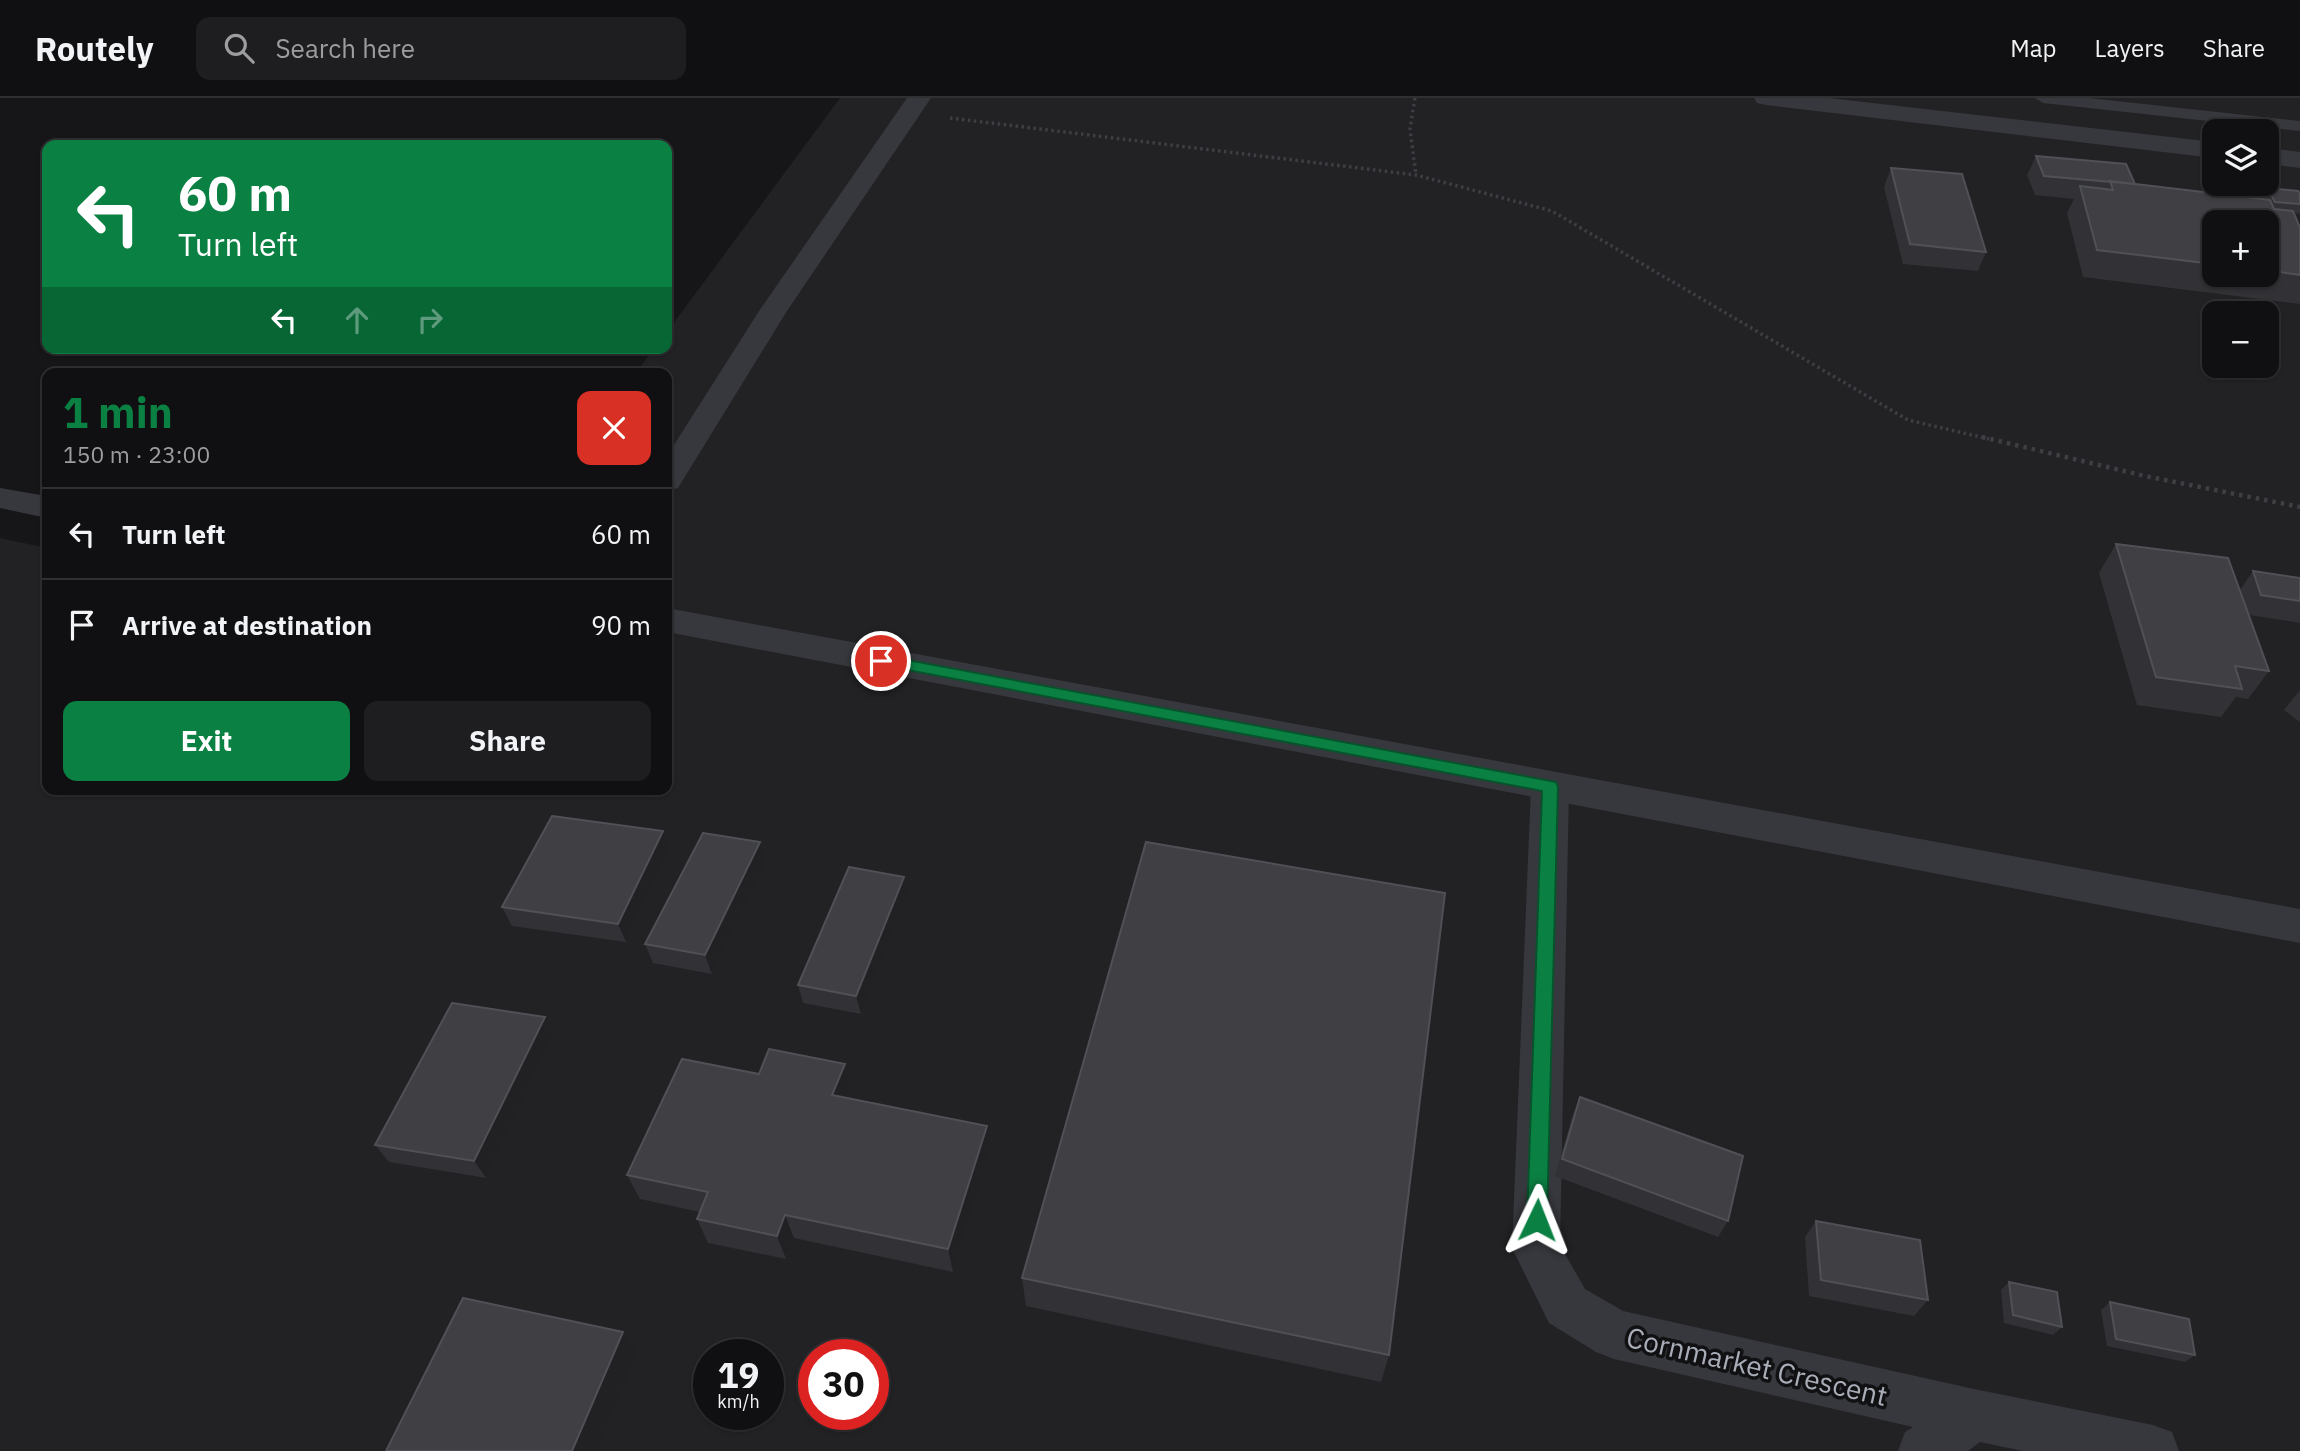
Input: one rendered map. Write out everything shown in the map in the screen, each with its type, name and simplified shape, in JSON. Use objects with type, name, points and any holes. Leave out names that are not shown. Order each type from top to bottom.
[{"type":"street","points":[[1766,98],[2202,149]]},
{"type":"street","points":[[672,473],[773,311],[913,106]]},
{"type":"street","points":[[2279,158],[2300,160]]},
{"type":"street","points":[[0,498],[42,506]]},
{"type":"street","points":[[672,621],[2300,926]]},
{"type":"street","name":"Cornmarket Crescent","points":[[1550,787],[1536,1248],[1567,1306],[1614,1334],[1975,1415],[2153,1451]]},
{"type":"street","points":[[1924,1451],[1975,1415]]},
{"type":"lane","points":[[2045,98],[2300,126]]},
{"type":"path","points":[[1415,98],[1410,129],[1416,175]]},
{"type":"path","points":[[913,106],[1416,175],[1552,211],[1908,420],[2145,476],[2300,508]]},
{"type":"shaded area","points":[[840,98],[2300,98],[2300,1451],[0,1451],[0,538],[42,547],[42,795],[672,795],[672,368],[640,368],[650,354],[672,354],[672,325]]},
{"type":"building","points":[[2036,156],[2126,164],[2135,184],[2044,176]]},
{"type":"building","points":[[1891,168],[1962,174],[1986,252],[1910,244]]},
{"type":"building","points":[[2110,181],[2202,192],[2202,196],[2270,200],[2274,209],[2293,211],[2300,228],[2300,275],[2279,272],[2279,210],[2202,210],[2202,263],[2097,250],[2080,186],[2113,190]]},
{"type":"building","points":[[2279,189],[2300,193],[2300,204],[2275,202],[2272,196],[2279,196]]},
{"type":"building","points":[[2116,544],[2228,558],[2269,671],[2235,666],[2242,689],[2156,677]]},
{"type":"building","points":[[2253,571],[2300,578],[2300,601],[2261,595]]},
{"type":"building","points":[[552,816],[663,831],[618,924],[502,907]]},
{"type":"building","points":[[703,833],[760,842],[705,955],[645,944]]},
{"type":"building","points":[[1146,842],[1445,893],[1389,1355],[1022,1278]]},
{"type":"building","points":[[849,867],[904,877],[856,996],[798,985]]},
{"type":"building","points":[[452,1003],[545,1017],[474,1161],[375,1145]]},
{"type":"building","points":[[769,1049],[845,1064],[832,1095],[987,1126],[948,1249],[785,1215],[777,1236],[697,1219],[708,1192],[627,1175],[682,1059],[759,1074]]},
{"type":"building","points":[[1580,1097],[1743,1156],[1728,1221],[1562,1159]]},
{"type":"building","points":[[1816,1221],[1920,1240],[1928,1300],[1821,1280]]},
{"type":"building","points":[[2009,1282],[2057,1292],[2062,1327],[2013,1315]]},
{"type":"building","points":[[463,1298],[623,1332],[572,1451],[386,1451]]},
{"type":"building","points":[[2110,1302],[2189,1319],[2195,1355],[2116,1339]]},
{"type":"route","points":[[881,661],[1550,787],[1537,1220]]}]
